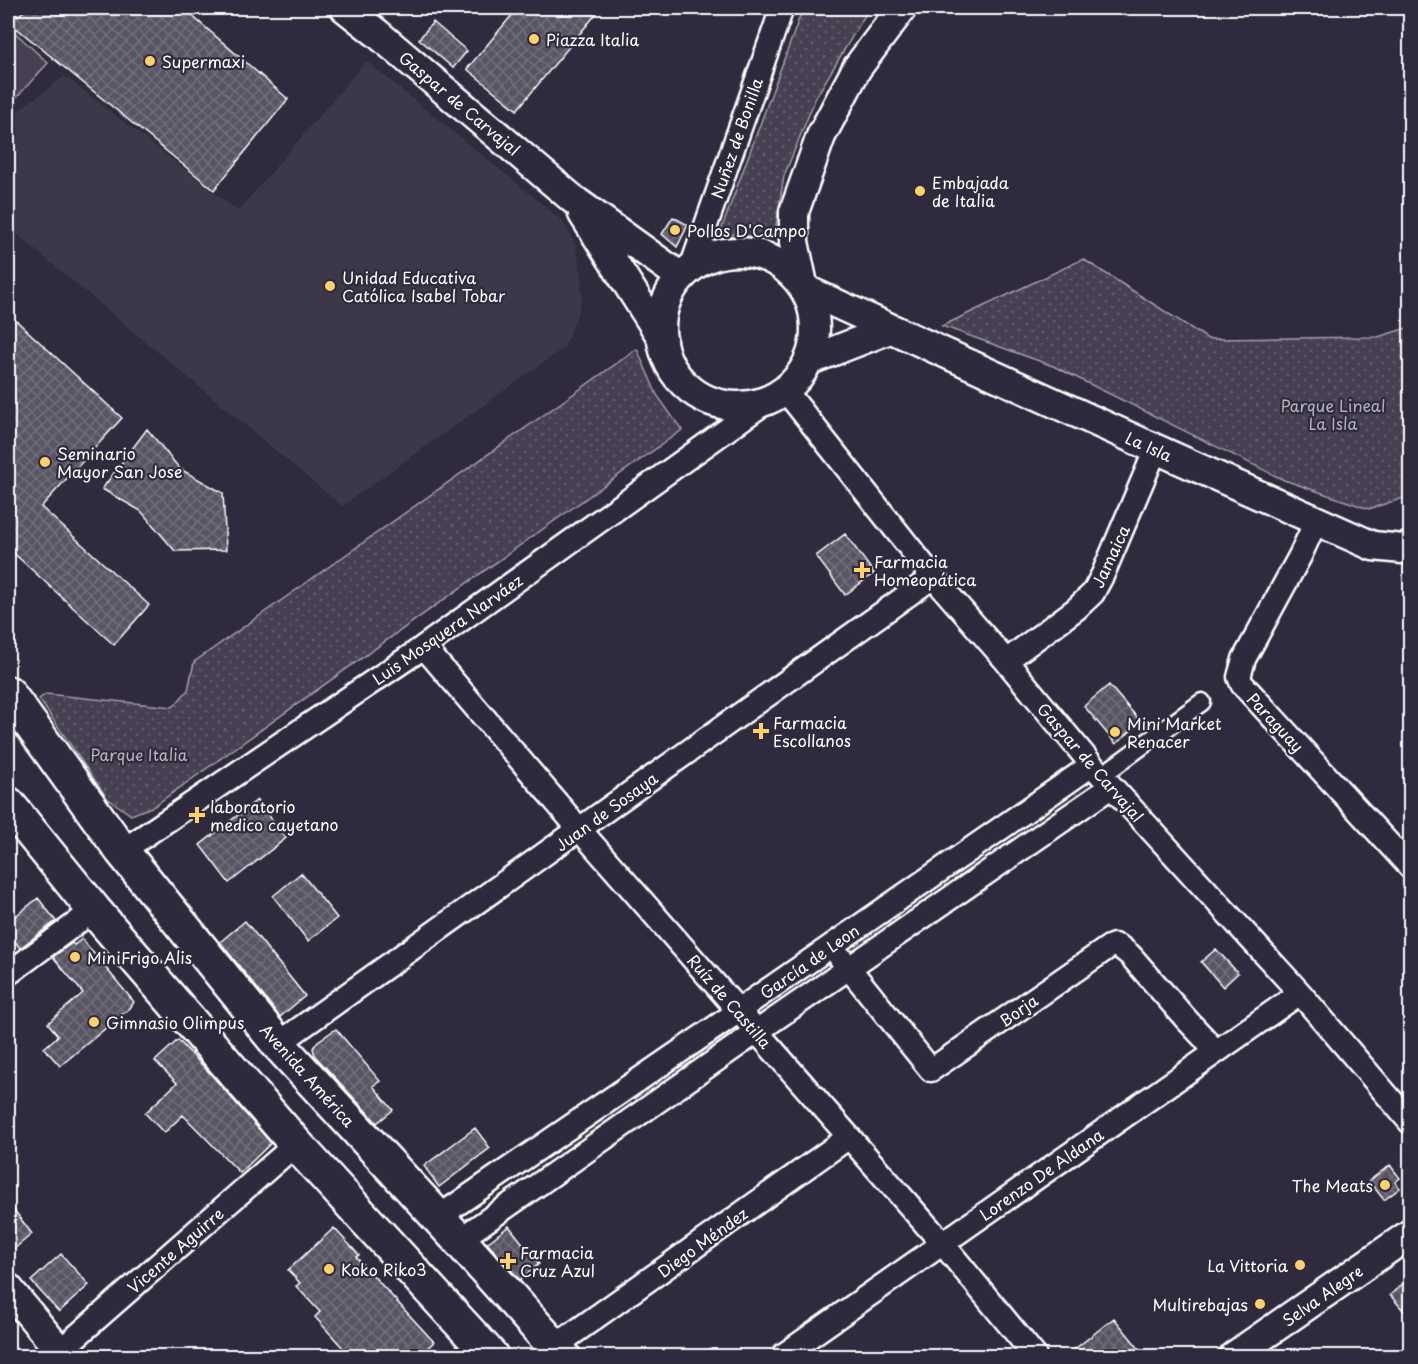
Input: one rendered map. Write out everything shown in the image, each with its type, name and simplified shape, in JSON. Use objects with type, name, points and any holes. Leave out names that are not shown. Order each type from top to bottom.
[{"type":"main road","name":"Avenida América","points":[[8,693],[122,851],[279,1044],[559,1352]]},
{"type":"main road","points":[[8,804],[94,909],[296,1144],[491,1356]]},
{"type":"street","name":"Gaspar de Carvajal","points":[[345,8],[574,200],[686,273],[669,295],[662,316],[662,338],[668,360],[680,380],[698,395],[720,404],[744,406],[776,395],[1006,661],[1102,776],[1300,993],[1410,1122]]},
{"type":"street","name":"Nuñez de Bonilla","points":[[686,273],[782,8]]},
{"type":"street","points":[[776,395],[798,377],[808,361],[815,337],[814,312],[804,289],[794,242],[794,212],[821,136],[857,68],[902,8]]},
{"type":"street","name":"Gaspar de Carvajal","points":[[574,200],[662,338]]},
{"type":"street","points":[[686,273],[713,256],[739,251],[764,256],[787,269],[804,289]]},
{"type":"street","name":"La Isla","points":[[804,289],[1373,546],[1403,549],[1410,546]]},
{"type":"street","points":[[808,361],[891,328]]},
{"type":"street","name":"Luis Mosquera Narváez","points":[[122,851],[424,647],[776,395]]},
{"type":"street","name":"Jamaica","points":[[1006,661],[1076,609],[1093,593],[1156,449]]},
{"type":"street","name":"Paraguay","points":[[1316,521],[1300,556],[1244,659],[1239,677],[1242,684],[1410,867]]},
{"type":"street","name":"Juan de Sosaya","points":[[279,1044],[933,577]]},
{"type":"street","name":"Ruíz de Castilla","points":[[424,647],[580,830],[943,1244],[1035,1356]]},
{"type":"street","points":[[1102,776],[1202,702]]},
{"type":"street","name":"García de Leon","points":[[448,1229],[749,1003],[831,946],[1102,776]]},
{"type":"street","name":"García de Leon","points":[[448,1229],[756,1031],[849,968],[1102,776]]},
{"type":"street","points":[[8,974],[94,909]]},
{"type":"street","name":"Borja","points":[[831,946],[931,1070],[1114,945],[1130,955],[1215,1052]]},
{"type":"street","name":"Lorenzo De Aldana","points":[[782,1356],[1300,993]]},
{"type":"street","name":"Diego Méndez","points":[[559,1352],[849,1137]]},
{"type":"street","name":"Vicente Aguirre","points":[[59,1355],[296,1144]]},
{"type":"street","name":"Selva Alegre","points":[[1234,1356],[1410,1234]]},
{"type":"street","points":[[8,1288],[59,1355]]},
{"type":"shaded area","name":"Unidad Educativa Católica Isabel Tobar","points":[[366,61],[562,220],[576,246],[581,272],[582,300],[564,348],[342,506],[8,227],[8,118],[65,76],[238,211]]},
{"type":"green space","points":[[803,8],[865,8],[867,12],[816,97],[784,176],[774,238],[720,233]]},
{"type":"green space","points":[[8,26],[48,63],[16,98],[8,91]]},
{"type":"green space","name":"Parque Lineal La Isla","points":[[1083,259],[1208,339],[1378,337],[1410,327],[1410,496],[1369,509],[1284,480],[1053,366],[942,326]]},
{"type":"green space","name":"Parque Italia","points":[[637,349],[657,395],[682,430],[154,806],[131,815],[107,798],[39,699],[46,694],[173,707],[188,690],[194,662]]},
{"type":"building","name":"Supermaxi","points":[[28,8],[183,8],[288,99],[214,190],[9,22]]},
{"type":"building","name":"Piazza Italia","points":[[518,8],[601,8],[517,110],[467,69]]},
{"type":"building","points":[[433,22],[467,51],[453,68],[419,39]]},
{"type":"building","name":"Pollos D'Campo","points":[[673,217],[688,225],[677,247],[662,234]]},
{"type":"building","name":"Seminario Mayor San Jose","points":[[8,313],[122,418],[41,507],[149,605],[114,645],[8,548]]},
{"type":"building","points":[[147,429],[180,469],[223,493],[226,550],[175,551],[141,511],[102,489]]},
{"type":"building","points":[[845,534],[874,573],[845,595],[816,556]]},
{"type":"building","points":[[1109,685],[1141,722],[1116,744],[1084,706]]},
{"type":"building","points":[[257,800],[286,838],[229,883],[200,845]]},
{"type":"building","points":[[301,873],[337,918],[308,941],[273,896]]},
{"type":"building","points":[[38,898],[56,921],[20,948],[8,933],[8,922]]},
{"type":"building","points":[[245,921],[305,996],[280,1017],[220,942]]},
{"type":"building","points":[[82,939],[134,1002],[130,1008],[60,1066],[44,1048],[58,1036],[48,1023],[83,993],[53,957],[72,943],[74,945]]},
{"type":"building","points":[[1216,949],[1238,973],[1223,987],[1201,962]]},
{"type":"building","points":[[336,1029],[380,1081],[373,1086],[393,1110],[377,1123],[315,1056],[313,1048],[318,1041]]},
{"type":"building","points":[[178,1040],[271,1143],[240,1173],[183,1115],[164,1133],[145,1113],[177,1083],[155,1061]]},
{"type":"building","points":[[475,1128],[490,1148],[439,1187],[424,1166]]},
{"type":"building","name":"The Meats","points":[[1390,1165],[1400,1178],[1395,1182],[1400,1188],[1384,1200],[1369,1181]]},
{"type":"building","points":[[8,1202],[32,1234],[8,1254]]},
{"type":"building","points":[[509,1226],[539,1264],[520,1280],[487,1243]]},
{"type":"building","points":[[334,1228],[359,1255],[356,1257],[434,1342],[418,1356],[334,1356],[343,1348],[315,1317],[320,1312],[296,1286],[300,1283],[288,1270]]},
{"type":"building","points":[[61,1254],[89,1285],[59,1312],[31,1281]]},
{"type":"building","points":[[1410,1277],[1410,1318],[1390,1295]]},
{"type":"building","points":[[1114,1318],[1145,1356],[1066,1356]]},
{"type":"place","name":"Piazza Italia","points":[[534,39]]},
{"type":"place","name":"Supermaxi","points":[[150,61]]},
{"type":"place","name":"Embajada de Italia","points":[[920,191]]},
{"type":"place","name":"Pollos D'Campo","points":[[675,230]]},
{"type":"place","name":"Unidad Educativa Católica Isabel Tobar","points":[[330,286]]},
{"type":"place","name":"Seminario Mayor San Jose","points":[[45,462]]},
{"type":"place","name":"Farmacia Homeopática","points":[[862,570]]},
{"type":"place","name":"Farmacia Escollanos","points":[[761,731]]},
{"type":"place","name":"Mini Market Renacer","points":[[1115,732]]},
{"type":"place","name":"laboratorio medico cayetano","points":[[197,815]]},
{"type":"place","name":"MiniFrigo Alis","points":[[75,957]]},
{"type":"place","name":"Gimnasio Olimpus","points":[[94,1022]]},
{"type":"place","name":"The Meats","points":[[1385,1185]]},
{"type":"place","name":"Farmacia Cruz Azul","points":[[508,1261]]},
{"type":"place","name":"La Vittoria","points":[[1300,1265]]},
{"type":"place","name":"Koko Riko3","points":[[329,1269]]},
{"type":"place","name":"Multirebajas","points":[[1260,1304]]}]
